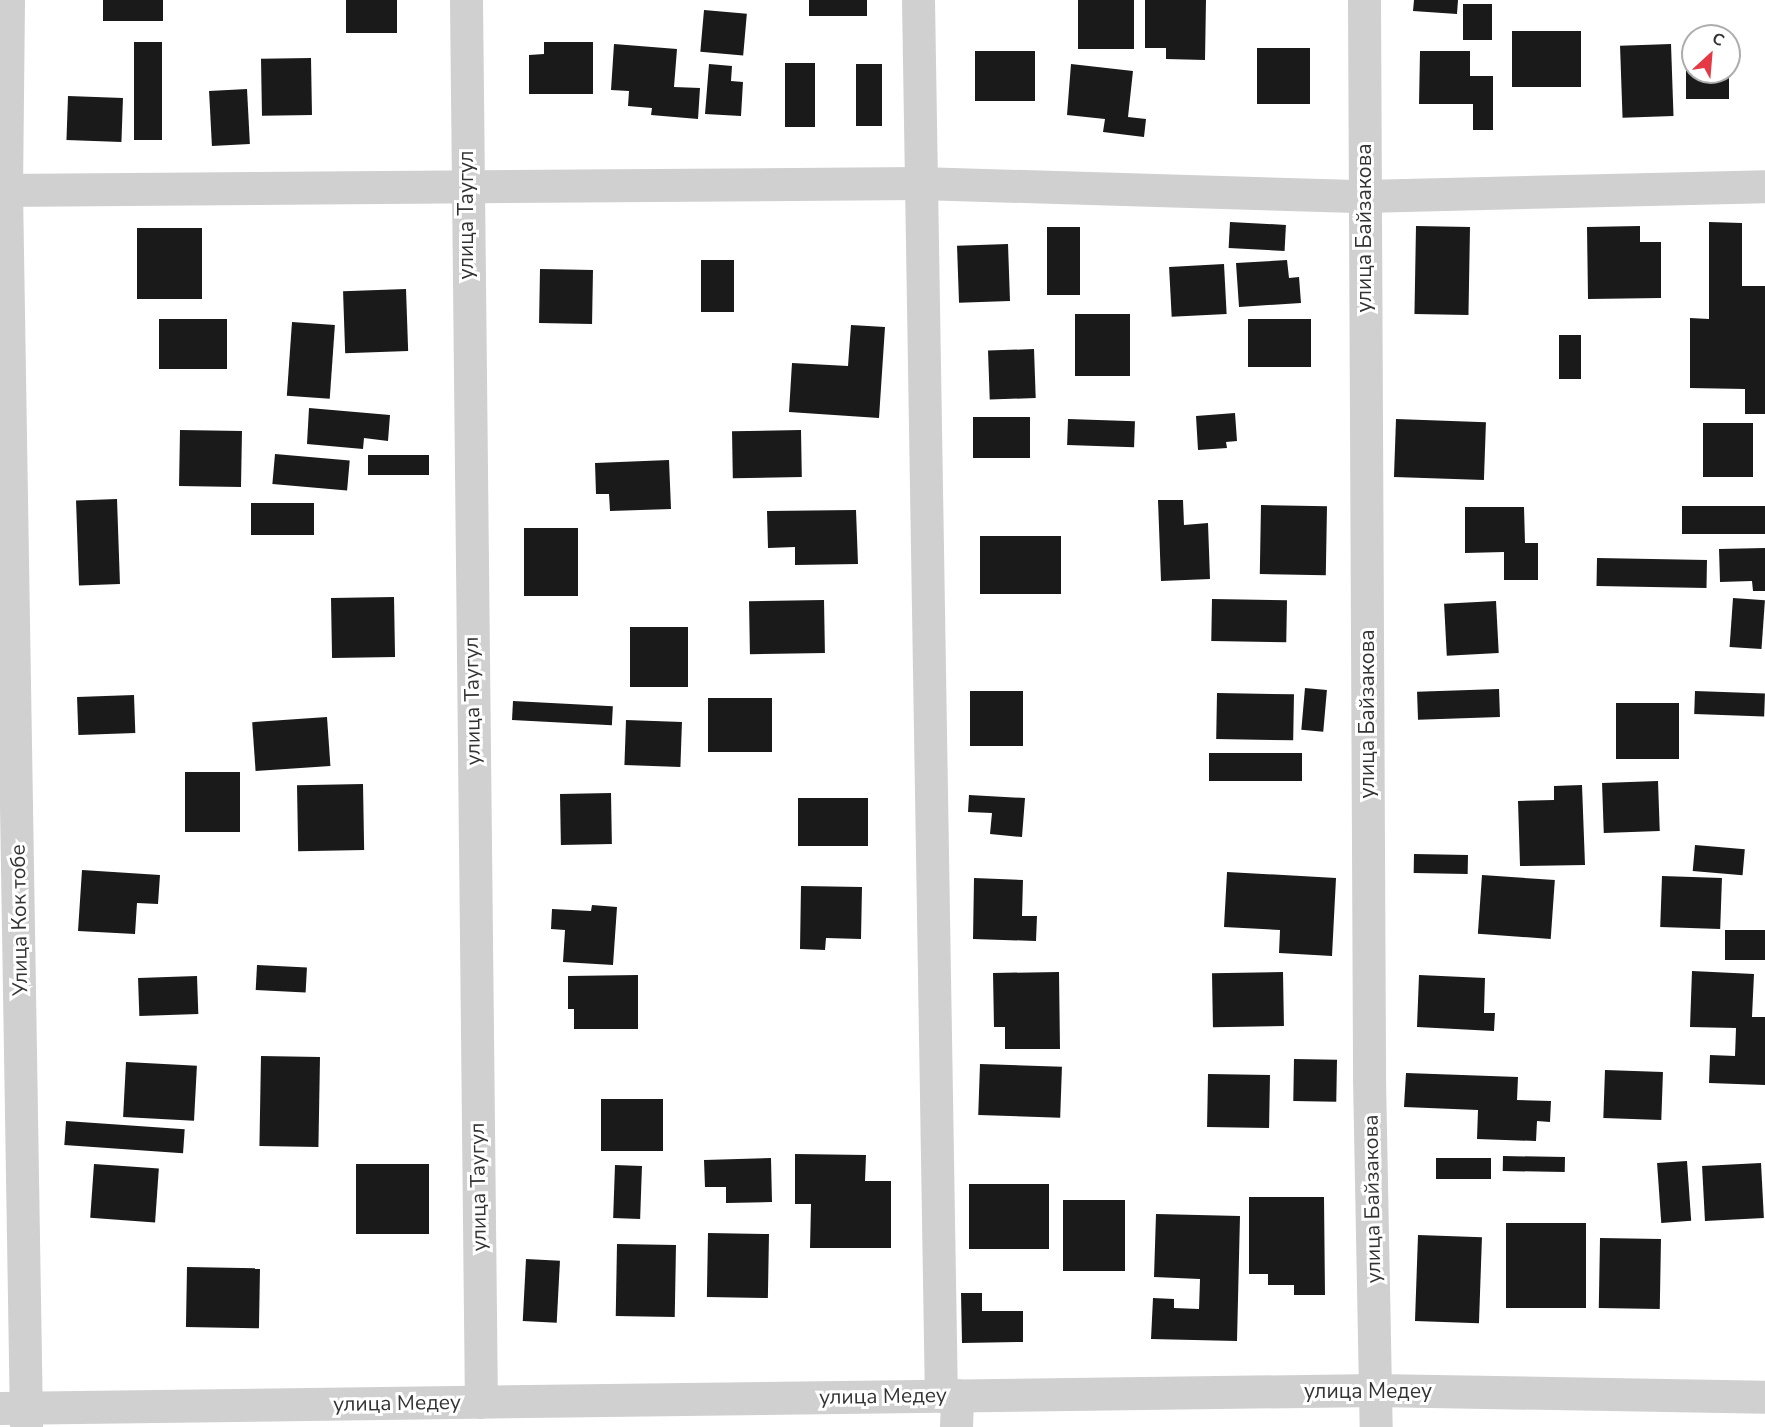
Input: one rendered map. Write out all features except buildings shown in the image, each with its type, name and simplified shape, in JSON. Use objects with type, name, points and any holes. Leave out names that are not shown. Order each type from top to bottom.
[{"type":"street","name":"Улица Кок тобе","points":[[8,0],[3,190],[18,1414]]},
{"type":"street","name":"улица Таугул","points":[[466,0],[465,185],[481,1402]]},
{"type":"street","points":[[918,0],[919,183],[951,1406]]},
{"type":"street","name":"улица Байзакова","points":[[1364,0],[1376,1427]]},
{"type":"street","points":[[3,190],[919,183],[1364,196],[1765,186]]},
{"type":"street","name":"улица Медеу","points":[[18,1414],[481,1402],[951,1406],[1375,1390],[1765,1397]]}]
